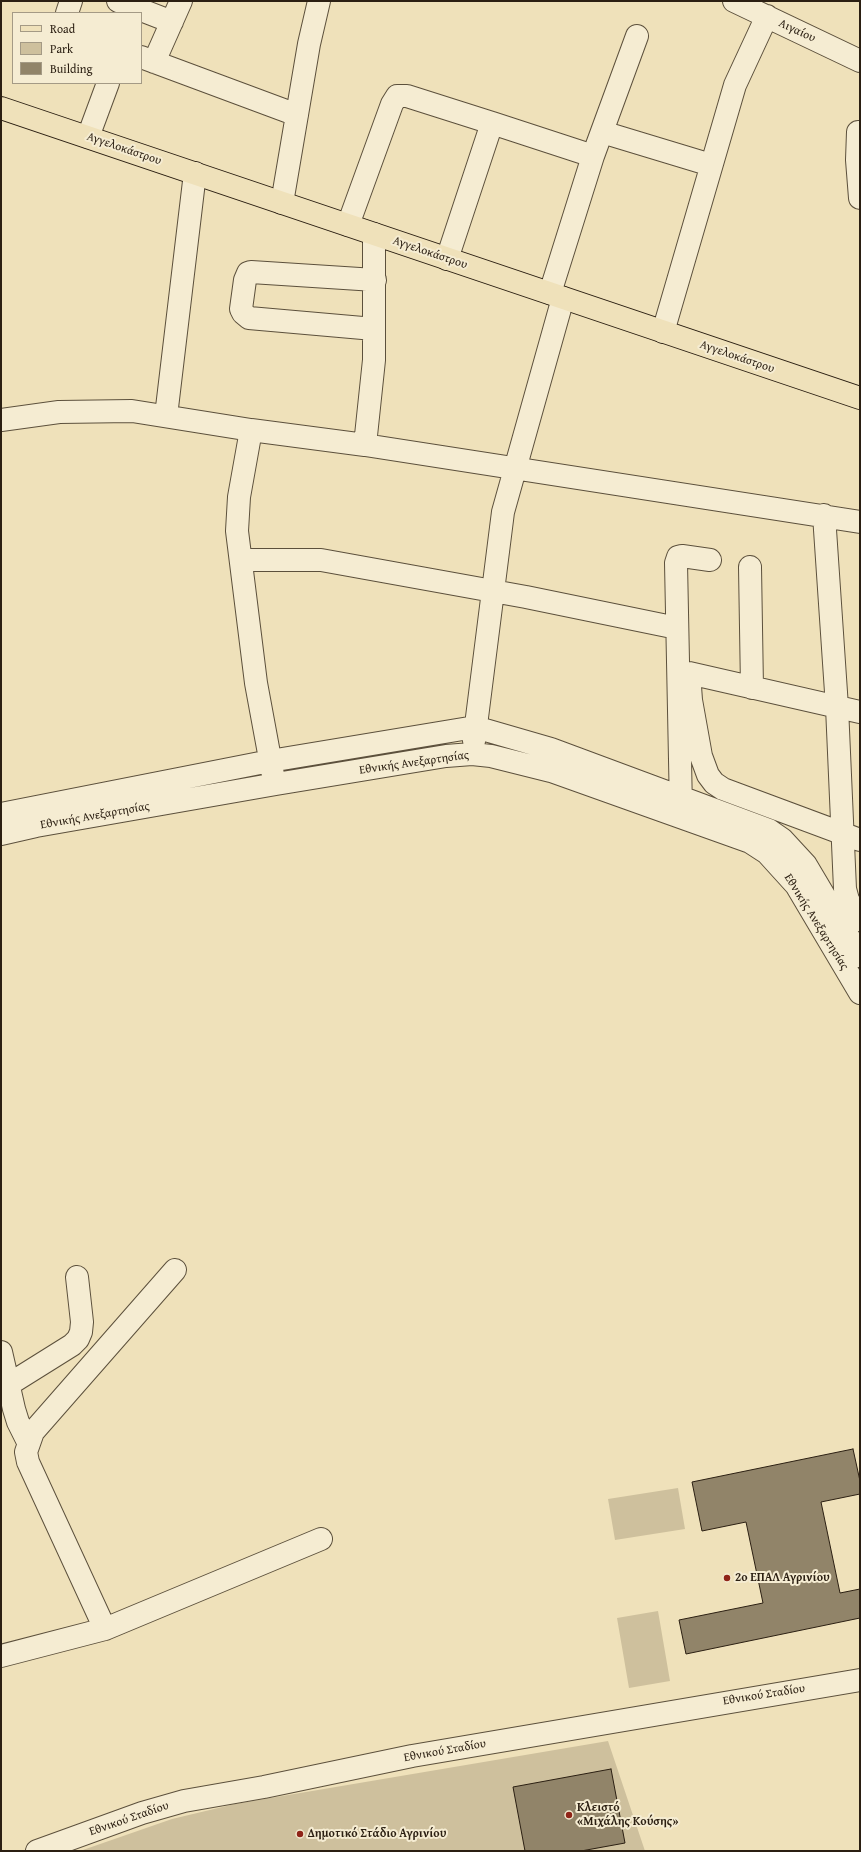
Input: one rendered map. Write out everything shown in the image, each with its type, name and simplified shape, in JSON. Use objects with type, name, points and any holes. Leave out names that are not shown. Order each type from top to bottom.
[{"type":"main road","name":"Αγγελοκάστρου","points":[[1,108],[860,398]]},
{"type":"street","points":[[67,12],[71,1]]},
{"type":"street","points":[[118,1],[172,22]]},
{"type":"street","points":[[181,1],[172,22],[147,59],[297,115]]},
{"type":"street","points":[[282,203],[309,44],[319,1]]},
{"type":"street","name":"Αιγαίου","points":[[734,1],[860,61]]},
{"type":"street","points":[[663,332],[735,85],[767,16]]},
{"type":"street","points":[[472,754],[502,512],[515,469],[593,156],[637,36]]},
{"type":"street","points":[[88,137],[108,84]]},
{"type":"street","points":[[348,225],[392,104],[397,96],[407,96],[593,156]]},
{"type":"street","points":[[447,259],[492,123]]},
{"type":"street","points":[[602,132],[711,165]]},
{"type":"street","points":[[858,132],[857,160],[860,198]]},
{"type":"street","points":[[166,416],[195,173]]},
{"type":"street","points":[[365,445],[374,360],[374,234]]},
{"type":"street","points":[[374,329],[249,318],[241,309],[245,280],[248,273],[251,272],[375,280]]},
{"type":"street","points":[[1,420],[59,412],[102,410],[132,411],[251,430],[365,445],[824,515],[860,522]]},
{"type":"street","points":[[251,430],[244,460],[238,511],[238,531],[256,684],[270,761],[276,784]]},
{"type":"street","points":[[824,515],[837,707],[851,836],[845,889],[848,900],[860,920]]},
{"type":"street","points":[[681,818],[676,560],[682,556],[710,560]]},
{"type":"street","points":[[241,560],[321,560],[493,591],[678,628]]},
{"type":"street","points":[[750,567],[752,688]]},
{"type":"street","points":[[851,836],[723,789],[714,783],[708,775],[701,756],[689,673],[860,712]]},
{"type":"street","name":"Εθνικής Ανεξαρτησίας","points":[[1,814],[270,761],[475,727],[551,749],[769,830],[782,839],[806,866],[860,956]]},
{"type":"street","name":"Εθνικής Ανεξαρτησίας","points":[[1,834],[36,826],[446,756],[472,754],[506,759],[551,771],[750,842],[766,853],[780,866],[796,885],[860,993]]},
{"type":"street","points":[[105,1629],[28,1462],[26,1452],[28,1442],[33,1432],[175,1270]]},
{"type":"street","points":[[8,1385],[72,1345],[78,1339],[81,1332],[82,1322],[77,1277]]},
{"type":"street","points":[[1,1352],[18,1422],[28,1442]]},
{"type":"street","points":[[1,1656],[105,1629],[321,1539]]},
{"type":"street","name":"Εθνικού Σταδίου","points":[[37,1851],[142,1813],[184,1801],[264,1787],[412,1756],[860,1680]]},
{"type":"green space","points":[[678,1488],[685,1529],[615,1540],[608,1499]]},
{"type":"green space","points":[[658,1611],[670,1681],[629,1688],[617,1618]]},
{"type":"green space","points":[[608,1741],[645,1851],[80,1851],[172,1819],[235,1804]]},
{"type":"building","points":[[853,1449],[860,1481],[860,1494],[821,1502],[840,1593],[860,1589],[860,1618],[686,1654],[679,1620],[763,1603],[746,1522],[702,1531],[692,1482]]},
{"type":"building","name":"Κλειστό «Μιχάλης Κούσης»","points":[[611,1769],[625,1843],[581,1851],[525,1851],[513,1787]]},
{"type":"place","name":"2ο ΕΠΑΛ Αγρινίου","points":[[727,1578]]},
{"type":"place","name":"Κλειστό «Μιχάλης Κούσης»","points":[[569,1815]]},
{"type":"place","name":"Δημοτικό Στάδιο Αγρινίου","points":[[300,1834]]}]
